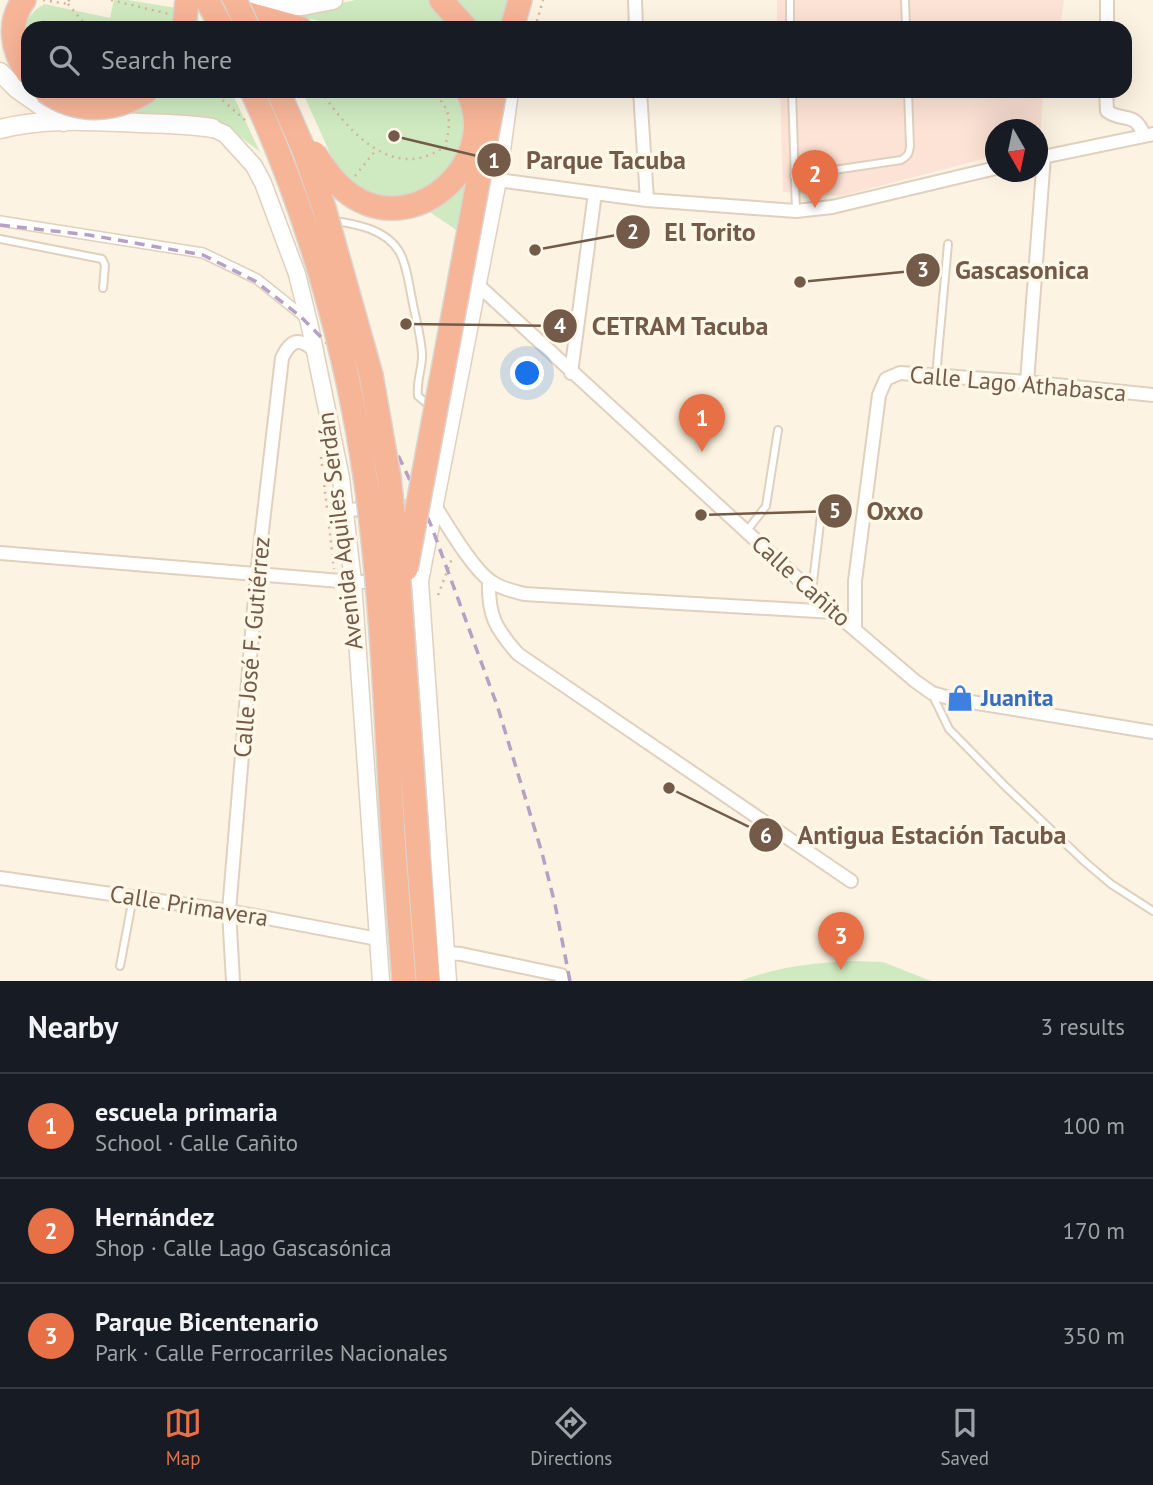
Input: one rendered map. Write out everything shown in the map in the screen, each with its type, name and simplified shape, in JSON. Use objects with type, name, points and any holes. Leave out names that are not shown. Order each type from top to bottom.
[{"type":"highway","points":[[16,68],[13,27],[15,14],[24,0]]},
{"type":"highway","points":[[185,21],[188,0]]},
{"type":"highway","points":[[440,0],[460,21]]},
{"type":"highway","points":[[514,21],[520,0]]},
{"type":"highway","points":[[225,7],[241,21]]},
{"type":"highway","points":[[225,7],[275,21]]},
{"type":"highway","points":[[58,98],[93,108],[122,104],[134,98]]},
{"type":"highway","name":"Avenida Aquiles Serdán","points":[[255,98],[303,217],[348,386],[366,481],[378,605],[404,981]]},
{"type":"highway","points":[[282,100],[324,168],[337,184],[369,204],[401,207],[421,203],[440,192],[465,163],[473,142],[476,121],[470,98]]},
{"type":"highway","points":[[400,603],[497,98]]},
{"type":"highway","name":"Avenida Aquiles Serdán","points":[[282,100],[304,150],[324,208],[371,375],[389,477],[428,981]]},
{"type":"main road","points":[[188,0],[225,7],[302,6],[333,0]]},
{"type":"main road","points":[[16,68],[17,89],[21,92]]},
{"type":"main road","points":[[30,98],[64,122]]},
{"type":"main road","points":[[0,129],[21,124],[64,122],[188,124],[212,128]]},
{"type":"street","points":[[522,21],[528,0]]},
{"type":"street","points":[[635,0],[636,21]]},
{"type":"street","points":[[1107,0],[1107,21]]},
{"type":"street","points":[[448,981],[420,581],[498,180],[498,98]]},
{"type":"street","points":[[640,98],[647,200]]},
{"type":"street","points":[[1106,98],[1107,111],[1131,118],[1149,134]]},
{"type":"street","name":"Avenida Aquiles Serdán","points":[[212,128],[225,134],[254,166],[292,232],[297,274],[316,351],[341,478],[353,582],[381,981]]},
{"type":"street","points":[[1048,156],[1149,134]]},
{"type":"street","points":[[498,180],[647,200],[796,211],[832,207],[985,171]]},
{"type":"street","points":[[1027,382],[1039,182]]},
{"type":"street","points":[[571,373],[595,193]]},
{"type":"street","points":[[0,221],[204,253],[257,279],[308,320]]},
{"type":"street","name":"Calle Cañito","points":[[478,285],[834,612],[932,693],[953,699],[1153,732]]},
{"type":"street","name":"Calle José F. Gutiérrez","points":[[233,981],[229,911],[257,574],[282,358],[293,343],[300,341],[306,342],[316,351]]},
{"type":"street","name":"Calle Lago Athabasca","points":[[855,629],[855,581],[879,395],[886,379],[900,373],[1153,395]]},
{"type":"street","points":[[344,510],[435,506]]},
{"type":"street","points":[[435,506],[489,581],[505,589],[524,594],[834,612]]},
{"type":"street","points":[[0,553],[353,582],[420,581]]},
{"type":"street","points":[[489,581],[488,606],[497,627],[518,654],[851,881]]},
{"type":"street","name":"Calle Primavera","points":[[0,878],[229,911],[378,939]]},
{"type":"street","points":[[446,953],[461,954],[561,978]]},
{"type":"lane","points":[[790,0],[790,21]]},
{"type":"lane","points":[[905,0],[906,21]]},
{"type":"lane","points":[[792,98],[796,211]]},
{"type":"lane","points":[[794,176],[905,158],[909,154],[910,146],[908,98]]},
{"type":"lane","points":[[292,232],[319,221],[337,221],[386,235],[393,241],[404,263],[421,344],[418,396],[432,407],[452,415]]},
{"type":"lane","points":[[0,239],[102,259],[105,265],[103,288]]},
{"type":"lane","points":[[936,376],[948,244]]},
{"type":"lane","points":[[746,532],[766,506],[778,430]]},
{"type":"lane","points":[[812,592],[822,507]]},
{"type":"lane","points":[[932,693],[949,729],[1005,786],[1111,884],[1153,911]]},
{"type":"lane","points":[[120,967],[133,897]]},
{"type":"path","points":[[43,0],[68,2],[83,21]]},
{"type":"path","points":[[538,21],[543,0]]},
{"type":"path","points":[[220,98],[253,128]]},
{"type":"path","points":[[326,98],[335,112],[376,150],[415,159],[433,154],[444,147],[450,124],[444,106],[437,98]]},
{"type":"path","points":[[444,147],[454,154]]},
{"type":"path","points":[[354,178],[376,150]]},
{"type":"shaded area","points":[[777,0],[1064,0],[1061,21],[777,21]]},
{"type":"shaded area","points":[[780,98],[1043,98],[1041,119],[985,119],[985,159],[841,196],[783,192]]},
{"type":"green space","points":[[114,0],[128,0],[194,11],[199,21],[28,21],[44,4],[110,18]]},
{"type":"green space","points":[[356,0],[510,0],[506,21],[320,21],[288,14]]},
{"type":"green space","points":[[89,98],[234,98],[260,152],[233,131],[212,121],[188,116],[118,112],[98,100]]},
{"type":"green space","points":[[305,98],[456,98],[462,111],[464,135],[492,157],[476,243],[407,197],[386,196],[365,190],[339,169]]},
{"type":"green space","points":[[855,961],[883,962],[931,981],[740,981],[797,966]]},
{"type":"railway","points":[[0,225],[89,235],[203,255],[255,281],[300,316],[341,357],[373,402],[431,525],[498,708],[542,853],[570,981]]},
{"type":"place","name":"Parque Tacuba","points":[[394,136]]},
{"type":"place","name":"Hernández","points":[[815,208]]},
{"type":"place","name":"El Torito","points":[[535,250]]},
{"type":"place","name":"Gascasonica","points":[[800,282]]},
{"type":"place","name":"CETRAM Tacuba","points":[[406,324]]},
{"type":"place","name":"escuela primaria","points":[[702,452]]},
{"type":"place","name":"Oxxo","points":[[701,515]]},
{"type":"place","name":"Juanita","points":[[960,698]]},
{"type":"place","name":"Antigua Estación Tacuba","points":[[669,788]]},
{"type":"place","name":"Parque Bicentenario","points":[[841,970]]}]
